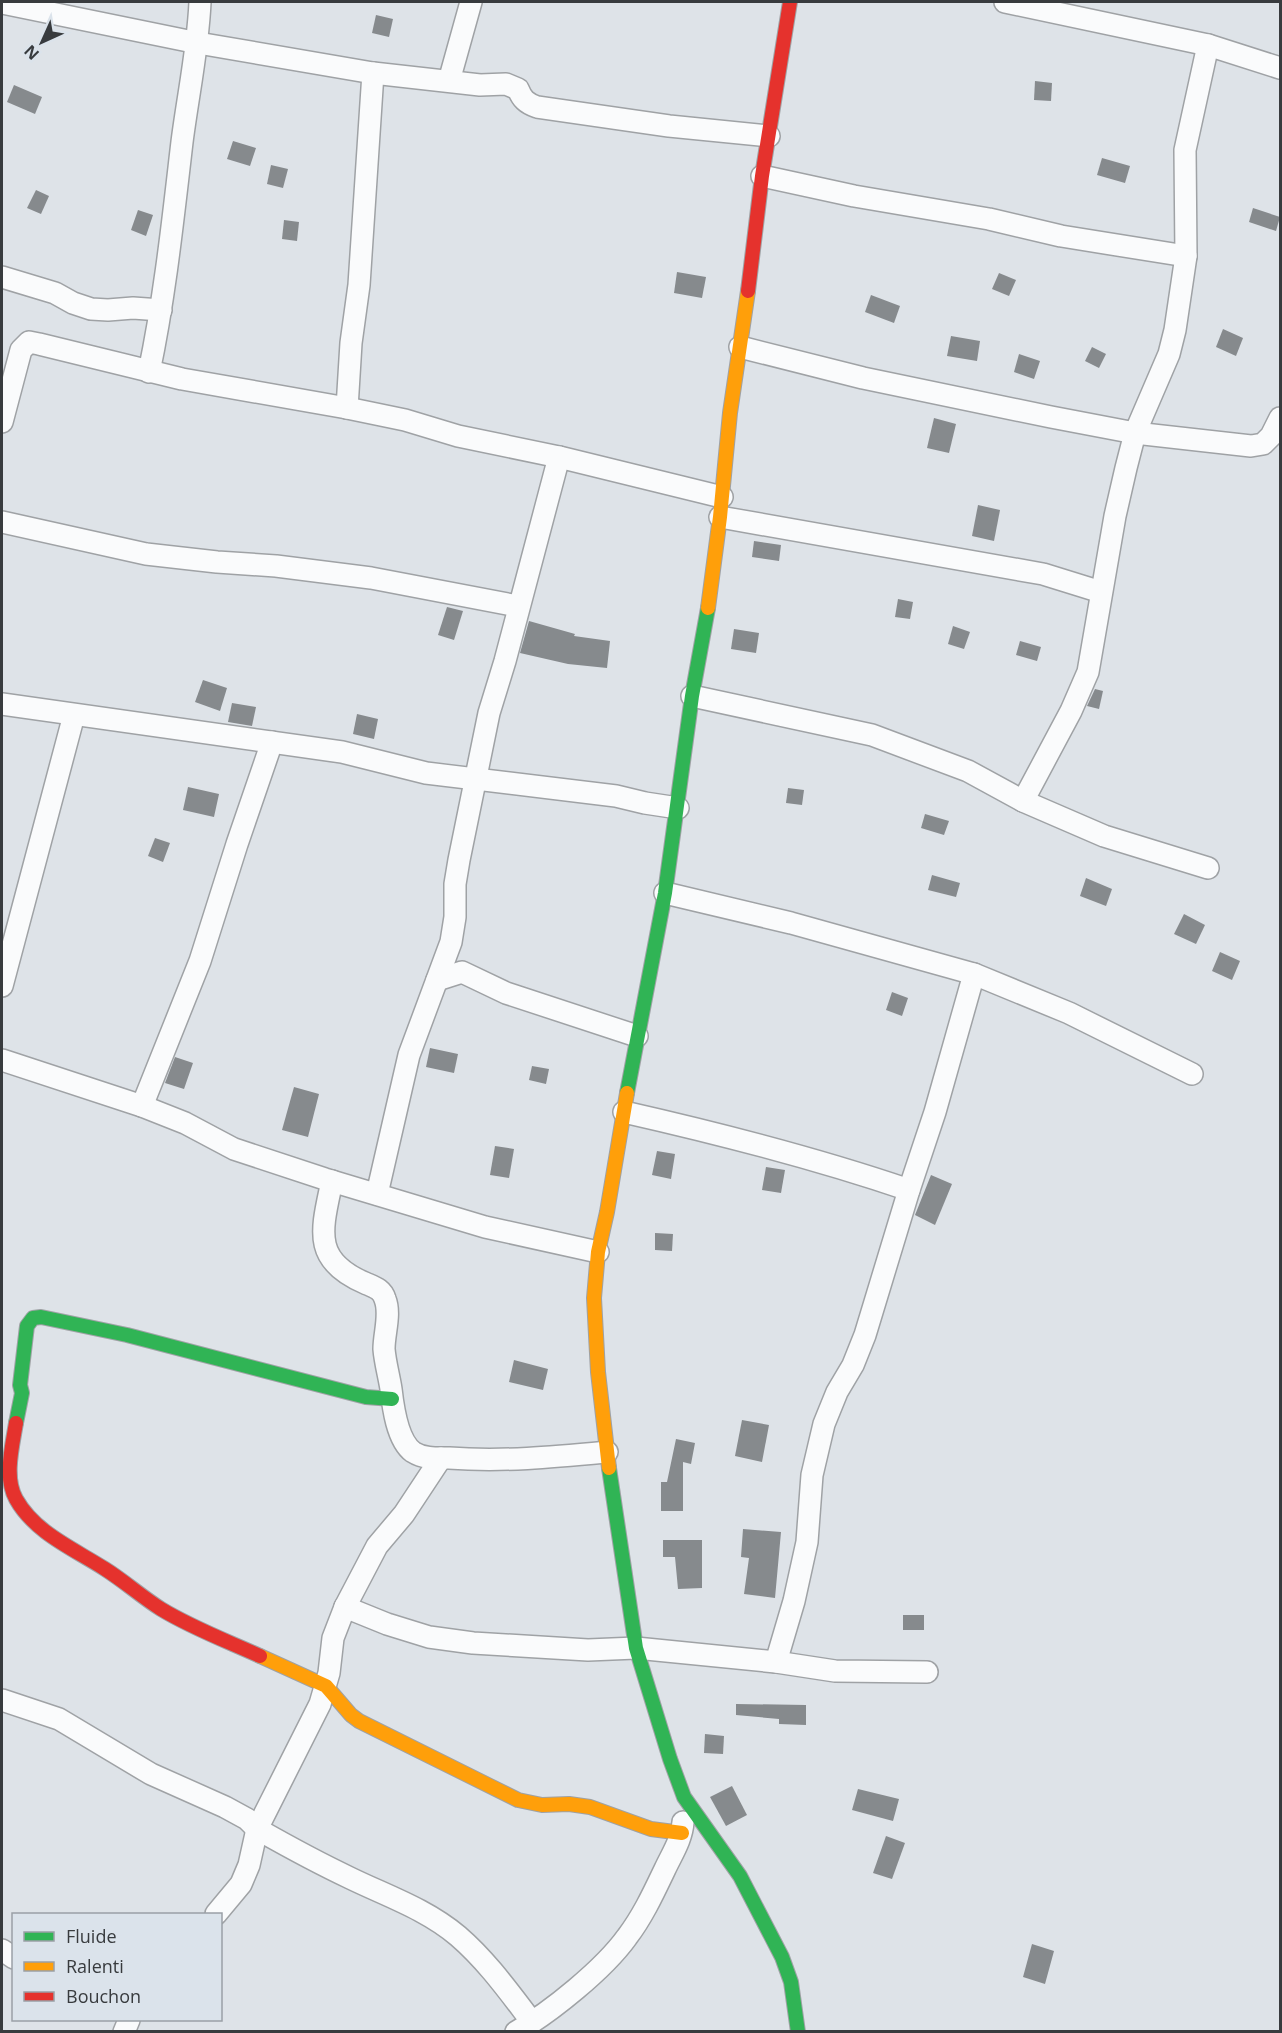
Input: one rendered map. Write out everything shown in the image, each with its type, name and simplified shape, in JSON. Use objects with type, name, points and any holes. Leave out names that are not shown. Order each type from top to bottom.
[{"type":"street","points":[[149,372],[161,310],[184,129],[198,43],[200,2]]},
{"type":"street","points":[[449,81],[471,2]]},
{"type":"street","points":[[790,2],[762,176],[705,629],[692,696],[678,808],[665,893],[598,1252],[594,1298],[607,1452],[636,1648],[684,1797],[740,1876],[782,1957],[791,1982],[798,2031]]},
{"type":"street","points":[[1005,2],[1208,45],[1281,68]]},
{"type":"street","points":[[2,3],[198,43],[373,73],[480,85],[513,85],[518,89],[522,99],[537,107],[669,126],[769,136]]},
{"type":"street","points":[[1023,801],[1053,747],[1088,672],[1115,516],[1135,433],[1169,354],[1175,330],[1186,256],[1185,150],[1208,45]]},
{"type":"street","points":[[347,408],[351,343],[361,262],[373,73]]},
{"type":"street","points":[[762,176],[854,196],[989,219],[1071,237],[1186,256]]},
{"type":"street","points":[[2,277],[55,293],[73,303],[92,309],[161,310]]},
{"type":"street","points":[[2,422],[21,350],[28,342],[96,357],[149,372],[405,420],[458,436],[559,458],[721,507],[1044,574],[1101,592]]},
{"type":"street","points":[[740,347],[862,378],[1135,433],[1257,445],[1263,444],[1271,436],[1281,418]]},
{"type":"street","points":[[377,1194],[409,1054],[450,942],[455,917],[455,884],[459,860],[489,713],[559,458]]},
{"type":"street","points":[[2,522],[146,554],[276,566],[371,578],[518,606]]},
{"type":"street","points":[[692,696],[872,735],[968,771],[1023,801],[1104,836],[1208,868]]},
{"type":"street","points":[[2,704],[342,752],[426,773],[616,796],[678,808]]},
{"type":"street","points":[[2,986],[74,715]]},
{"type":"street","points":[[142,1106],[200,961],[272,742]]},
{"type":"street","points":[[665,893],[791,923],[974,974],[1069,1013],[1192,1074]]},
{"type":"street","points":[[450,942],[462,972],[506,993],[637,1036]]},
{"type":"street","points":[[437,980],[462,972]]},
{"type":"street","points":[[776,1662],[794,1601],[807,1542],[812,1475],[824,1424],[865,1335],[935,1112],[974,974]]},
{"type":"street","points":[[2,1060],[142,1106],[185,1123],[234,1149],[332,1181],[485,1227],[598,1252]]},
{"type":"street","points":[[624,1112],[754,1142],[909,1190]]},
{"type":"street","points":[[332,1181],[324,1220],[325,1248],[335,1265],[351,1277],[378,1289],[385,1296],[387,1305],[384,1349],[392,1399],[402,1436],[411,1451],[423,1457],[507,1460],[607,1452]]},
{"type":"street","points":[[392,1399],[366,1397],[337,1390],[127,1335],[41,1317],[33,1318],[27,1326],[20,1385],[22,1393],[10,1463],[9,1496],[50,1535],[116,1576],[161,1609],[192,1626],[326,1686],[359,1721],[518,1800],[542,1805],[569,1804],[590,1807],[651,1829],[682,1833]]},
{"type":"street","points":[[2,1371],[20,1385]]},
{"type":"street","points":[[217,1913],[241,1884],[249,1865],[257,1829],[320,1704],[326,1686],[333,1638],[345,1607],[377,1546],[404,1514],[441,1458]]},
{"type":"street","points":[[345,1607],[379,1622],[429,1637],[473,1643],[588,1650],[636,1648],[776,1662],[835,1671],[927,1672]]},
{"type":"street","points":[[2,1700],[59,1719],[151,1774],[225,1807],[247,1819],[257,1829],[349,1878],[408,1904],[436,1920],[458,1936],[499,1979],[524,2027],[551,2009],[595,1971],[627,1938],[645,1909],[682,1833],[684,1797]]},
{"type":"building","points":[[376,15],[393,19],[389,37],[372,33]]},
{"type":"building","points":[[1035,81],[1052,83],[1051,101],[1034,100]]},
{"type":"building","points":[[14,85],[42,97],[35,114],[7,102]]},
{"type":"building","points":[[233,141],[256,148],[250,166],[227,159]]},
{"type":"building","points":[[1102,158],[1130,166],[1125,183],[1097,175]]},
{"type":"building","points":[[271,165],[288,169],[283,188],[267,184]]},
{"type":"building","points":[[36,190],[49,196],[41,214],[27,208]]},
{"type":"building","points":[[1253,208],[1280,217],[1276,231],[1249,222]]},
{"type":"building","points":[[138,210],[153,215],[146,236],[131,230]]},
{"type":"building","points":[[284,220],[299,222],[297,241],[282,239]]},
{"type":"building","points":[[677,272],[706,277],[702,298],[674,293]]},
{"type":"building","points":[[999,273],[1016,280],[1009,296],[992,289]]},
{"type":"building","points":[[871,295],[900,306],[894,323],[865,312]]},
{"type":"building","points":[[1223,329],[1243,338],[1236,356],[1216,347]]},
{"type":"building","points":[[951,336],[980,341],[977,361],[947,356]]},
{"type":"building","points":[[1092,347],[1106,354],[1099,368],[1085,361]]},
{"type":"building","points":[[1019,354],[1040,361],[1034,379],[1014,372]]},
{"type":"building","points":[[934,418],[956,424],[949,453],[927,448]]},
{"type":"building","points":[[978,505],[1000,510],[994,541],[972,536]]},
{"type":"building","points":[[754,541],[781,545],[779,561],[752,557]]},
{"type":"building","points":[[898,599],[913,602],[910,619],[895,617]]},
{"type":"building","points":[[447,607],[463,611],[454,640],[438,635]]},
{"type":"building","points":[[529,621],[575,634],[574,636],[610,641],[607,668],[568,664],[520,653]]},
{"type":"building","points":[[953,626],[970,632],[964,649],[948,644]]},
{"type":"building","points":[[734,629],[759,633],[756,653],[731,649]]},
{"type":"building","points":[[1020,641],[1041,647],[1037,661],[1016,655]]},
{"type":"building","points":[[203,680],[227,688],[220,711],[195,702]]},
{"type":"building","points":[[1095,689],[1103,691],[1099,709],[1087,706]]},
{"type":"building","points":[[232,703],[256,707],[252,726],[228,722]]},
{"type":"building","points":[[357,714],[378,719],[374,739],[353,734]]},
{"type":"building","points":[[188,787],[219,794],[214,817],[183,810]]},
{"type":"building","points":[[788,788],[804,790],[802,805],[786,803]]},
{"type":"building","points":[[925,814],[949,821],[944,835],[921,828]]},
{"type":"building","points":[[155,838],[170,843],[163,862],[148,856]]},
{"type":"building","points":[[932,875],[960,883],[956,897],[928,890]]},
{"type":"building","points":[[1086,878],[1112,889],[1106,906],[1080,896]]},
{"type":"building","points":[[1184,914],[1205,925],[1196,944],[1174,934]]},
{"type":"building","points":[[1220,952],[1240,961],[1232,980],[1212,971]]},
{"type":"building","points":[[892,992],[908,998],[902,1016],[886,1010]]},
{"type":"building","points":[[430,1048],[458,1054],[454,1073],[426,1067]]},
{"type":"building","points":[[175,1057],[193,1063],[184,1089],[165,1083]]},
{"type":"building","points":[[532,1066],[549,1069],[546,1084],[529,1080]]},
{"type":"building","points":[[294,1087],[319,1094],[308,1137],[282,1130]]},
{"type":"building","points":[[495,1146],[514,1149],[509,1178],[490,1175]]},
{"type":"building","points":[[657,1151],[675,1154],[671,1179],[652,1175]]},
{"type":"building","points":[[766,1167],[785,1170],[781,1193],[762,1190]]},
{"type":"building","points":[[931,1175],[952,1184],[935,1225],[915,1215]]},
{"type":"building","points":[[655,1233],[673,1234],[672,1251],[655,1250]]},
{"type":"building","points":[[514,1360],[548,1369],[543,1390],[509,1382]]},
{"type":"building","points":[[742,1420],[769,1425],[762,1462],[735,1456]]},
{"type":"building","points":[[676,1439],[695,1443],[691,1464],[683,1462],[683,1511],[661,1511],[661,1482],[667,1482]]},
{"type":"building","points":[[743,1529],[781,1532],[775,1598],[744,1594],[749,1558],[741,1557]]},
{"type":"building","points":[[663,1540],[702,1540],[702,1588],[678,1589],[675,1557],[663,1557]]},
{"type":"building","points":[[903,1615],[924,1615],[924,1630],[903,1630]]},
{"type":"building","points":[[736,1704],[806,1705],[806,1725],[779,1724],[779,1719],[736,1715]]},
{"type":"building","points":[[705,1734],[724,1736],[723,1754],[704,1753]]},
{"type":"building","points":[[732,1786],[747,1815],[726,1826],[710,1797]]},
{"type":"building","points":[[858,1789],[899,1799],[893,1821],[852,1810]]},
{"type":"building","points":[[886,1836],[905,1843],[892,1879],[873,1873]]},
{"type":"building","points":[[1032,1944],[1054,1951],[1045,1984],[1023,1977]]},
{"type":"traffic: fast","points":[[627,1093],[665,893],[692,696],[708,608]]},
{"type":"traffic: fast","points":[[16,1423],[22,1393],[20,1385],[27,1326],[33,1318],[41,1317],[127,1335],[366,1397],[392,1399]]},
{"type":"traffic: fast","points":[[609,1468],[636,1648],[670,1759],[684,1797],[740,1876],[782,1957],[791,1982],[798,2032]]},
{"type":"traffic: slow","points":[[708,608],[730,413],[748,291]]},
{"type":"traffic: slow","points":[[609,1468],[598,1372],[594,1298],[598,1252],[627,1093]]},
{"type":"traffic: slow","points":[[260,1656],[326,1686],[359,1721],[518,1800],[542,1805],[569,1804],[590,1807],[651,1829],[682,1833]]},
{"type":"traffic: jam","points":[[748,291],[762,176],[790,2]]},
{"type":"traffic: jam","points":[[16,1423],[10,1462],[12,1491],[24,1511],[44,1531],[173,1616],[260,1656]]}]
